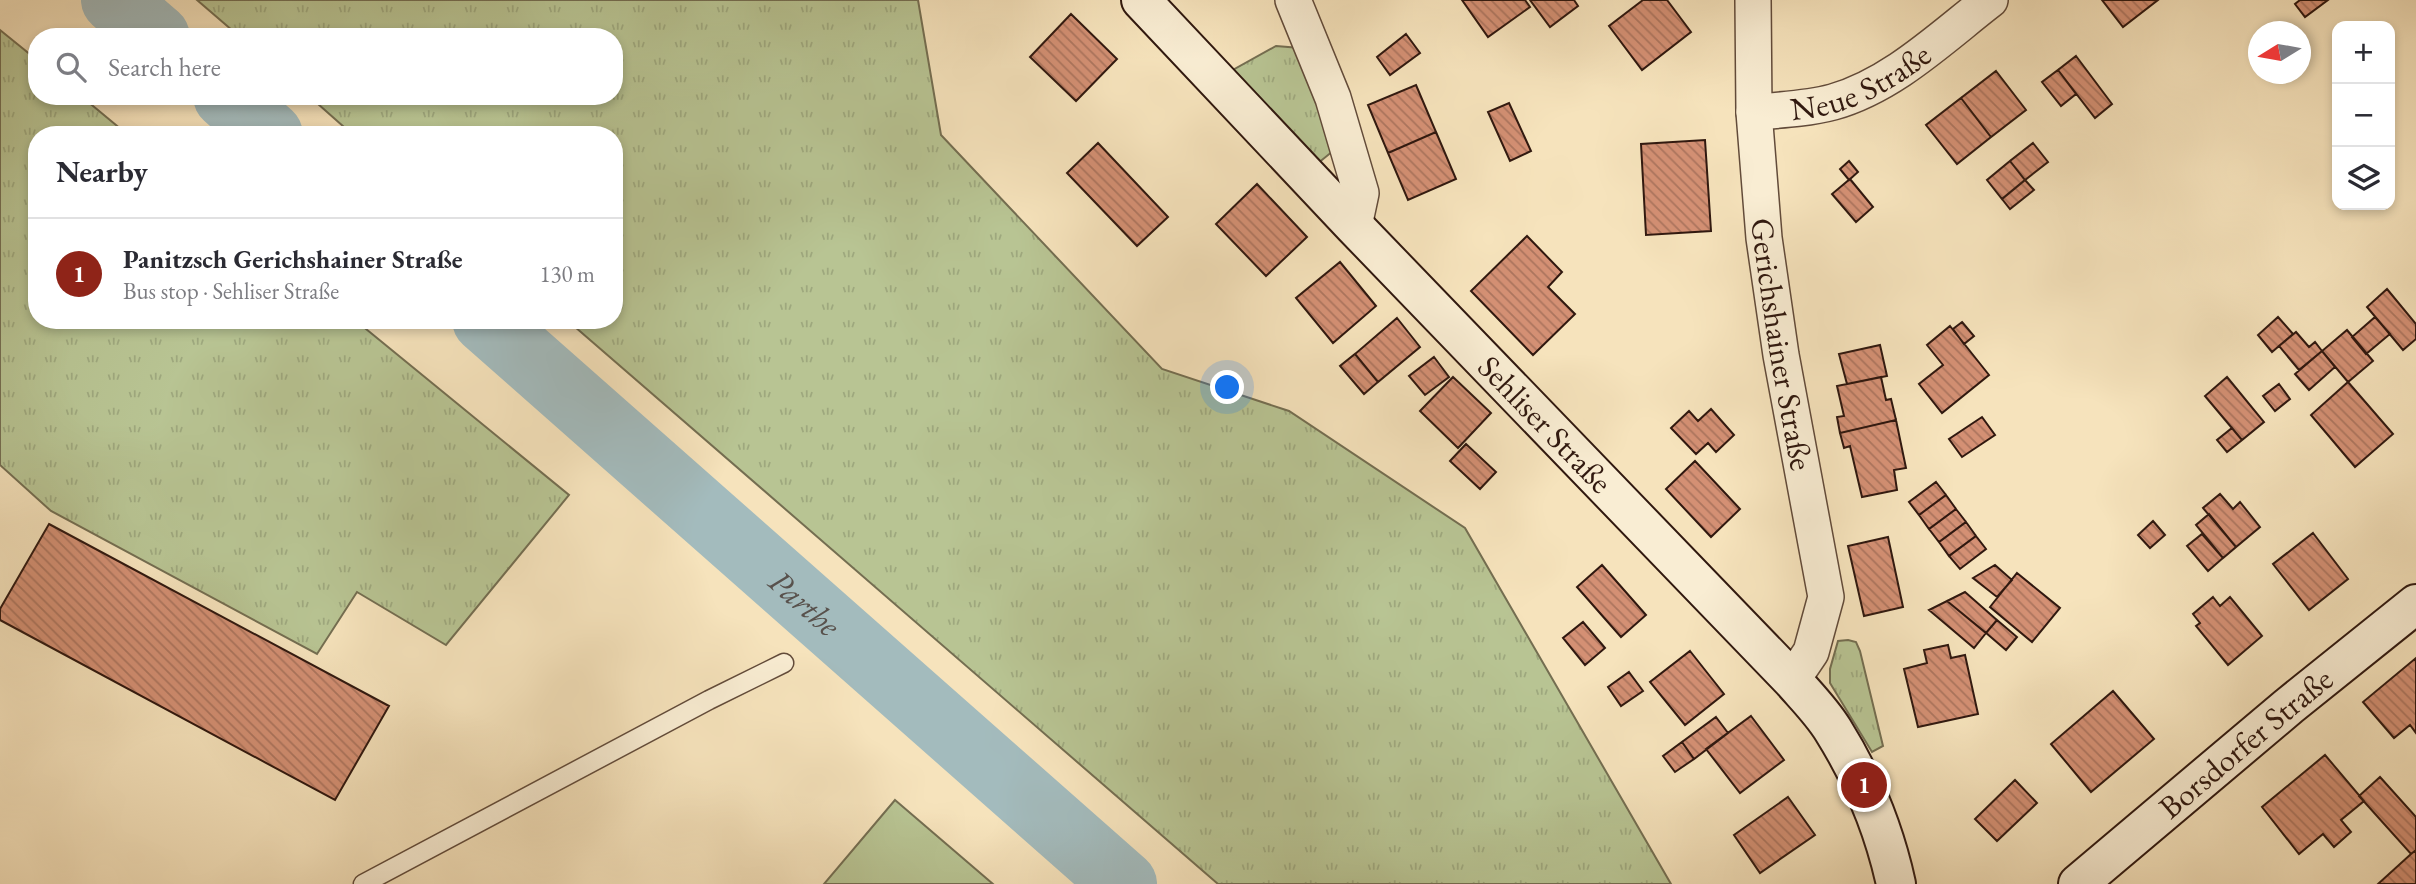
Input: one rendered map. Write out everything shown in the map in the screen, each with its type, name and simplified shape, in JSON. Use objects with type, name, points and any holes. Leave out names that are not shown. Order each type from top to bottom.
[{"type":"street","name":"Sehliser Straße","points":[[1141,0],[1354,226],[1792,680],[1832,728],[1864,785],[1888,847],[1896,884]]},
{"type":"street","points":[[1293,0],[1333,98],[1361,193],[1354,226]]},
{"type":"street","name":"Gerichshainer Straße","points":[[1753,0],[1754,112],[1764,238],[1781,355],[1826,597],[1811,652],[1792,680]]},
{"type":"street","name":"Neue Straße","points":[[1754,112],[1806,108],[1835,101],[1869,88],[1898,71],[1990,0]]},
{"type":"street","name":"Borsdorfer Straße","points":[[2078,884],[2289,706],[2416,604]]},
{"type":"lane","points":[[363,884],[783,663]]},
{"type":"green space","points":[[197,0],[918,0],[941,135],[1162,369],[1289,411],[1465,528],[1671,884],[1218,884],[577,329],[623,329],[623,126],[343,126],[319,105],[623,105],[623,28],[230,28]]},
{"type":"green space","points":[[0,30],[28,53],[28,105],[92,105],[117,126],[28,126],[28,329],[366,329],[569,495],[446,645],[357,592],[317,654],[51,511],[0,465]]},
{"type":"green space","points":[[1276,46],[1300,48],[1338,147],[1317,164],[1231,71]]},
{"type":"green space","points":[[1838,641],[1856,642],[1860,651],[1883,746],[1872,752],[1830,683],[1830,669]]},
{"type":"green space","points":[[895,800],[993,884],[824,884]]},
{"type":"building","points":[[1462,0],[1525,0],[1530,7],[1488,37]]},
{"type":"building","points":[[1530,0],[1574,0],[1578,6],[1550,27]]},
{"type":"building","points":[[1643,0],[1667,0],[1691,32],[1642,70],[1609,26]]},
{"type":"building","points":[[2102,0],[2158,0],[2123,27]]},
{"type":"building","points":[[2300,0],[2328,0],[2305,17],[2295,4]]},
{"type":"building","points":[[1071,14],[1117,59],[1076,101],[1030,57]]},
{"type":"building","points":[[1406,34],[1420,53],[1390,75],[1377,57]]},
{"type":"building","points":[[2076,56],[2112,104],[2095,118],[2058,70]]},
{"type":"building","points":[[2058,70],[2076,94],[2061,106],[2042,82]]},
{"type":"building","points":[[1996,71],[2026,110],[1991,137],[1961,98]]},
{"type":"building","points":[[1416,85],[1436,132],[1388,153],[1368,105]]},
{"type":"building","points":[[1961,98],[1991,137],[1957,164],[1926,125]]},
{"type":"building","points":[[1509,103],[1531,151],[1510,161],[1488,112]]},
{"type":"building","points":[[1436,132],[1456,179],[1408,200],[1388,153]]},
{"type":"building","points":[[1705,140],[1711,231],[1646,235],[1641,144]]},
{"type":"building","points":[[1098,143],[1168,217],[1137,246],[1067,173]]},
{"type":"building","points":[[2033,143],[2048,162],[2025,180],[2010,161]]},
{"type":"building","points":[[1849,161],[1858,172],[1849,180],[1840,169]]},
{"type":"building","points":[[2010,161],[2025,180],[2002,199],[1987,180]]},
{"type":"building","points":[[1850,179],[1873,207],[1856,222],[1832,194]]},
{"type":"building","points":[[2025,180],[2034,190],[2010,209],[2002,199]]},
{"type":"building","points":[[1257,184],[1307,237],[1266,276],[1216,224]]},
{"type":"building","points":[[1527,236],[1562,272],[1548,287],[1575,314],[1533,355],[1471,291]]},
{"type":"building","points":[[1340,262],[1376,306],[1333,343],[1296,298]]},
{"type":"building","points":[[2387,289],[2416,324],[2416,339],[2403,350],[2367,307]]},
{"type":"building","points":[[2278,317],[2293,334],[2272,352],[2258,335]]},
{"type":"building","points":[[2375,317],[2390,334],[2366,354],[2352,337]]},
{"type":"building","points":[[1397,318],[1420,347],[1378,382],[1355,354]]},
{"type":"building","points":[[1962,322],[1974,336],[1964,344],[1953,329]]},
{"type":"building","points":[[1950,326],[1989,375],[1942,413],[1919,384],[1943,365],[1927,345]]},
{"type":"building","points":[[2347,330],[2373,361],[2348,382],[2322,351]]},
{"type":"building","points":[[2296,332],[2309,347],[2315,342],[2322,351],[2299,370],[2279,346]]},
{"type":"building","points":[[1880,345],[1887,376],[1847,384],[1839,354]]},
{"type":"building","points":[[2322,351],[2335,367],[2309,390],[2295,374]]},
{"type":"building","points":[[1355,354],[1378,382],[1364,394],[1340,366]]},
{"type":"building","points":[[1434,357],[1449,377],[1425,395],[1409,376]]},
{"type":"building","points":[[1453,377],[1491,413],[1458,448],[1420,411]]},
{"type":"building","points":[[1881,377],[1886,400],[1891,399],[1896,420],[1840,433],[1837,417],[1844,416],[1837,386]]},
{"type":"building","points":[[2227,377],[2264,422],[2242,440],[2205,396]]},
{"type":"building","points":[[2348,382],[2393,434],[2355,467],[2311,415]]},
{"type":"building","points":[[2279,384],[2290,399],[2275,411],[2263,396]]},
{"type":"building","points":[[1711,409],[1734,435],[1716,452],[1708,443],[1696,454],[1671,428],[1689,411],[1698,421]]},
{"type":"building","points":[[1982,417],[1995,435],[1962,457],[1949,439]]},
{"type":"building","points":[[1896,420],[1906,468],[1894,470],[1897,490],[1862,497],[1850,446],[1844,448],[1840,433]]},
{"type":"building","points":[[2232,428],[2242,440],[2227,452],[2217,440]]},
{"type":"building","points":[[1466,444],[1496,472],[1480,489],[1450,461]]},
{"type":"building","points":[[1695,461],[1740,509],[1711,537],[1666,489]]},
{"type":"building","points":[[1936,482],[1946,495],[1919,515],[1909,502]]},
{"type":"building","points":[[2220,494],[2233,509],[2240,502],[2260,527],[2236,547],[2203,508]]},
{"type":"building","points":[[1946,495],[1956,509],[1929,529],[1919,515]]},
{"type":"building","points":[[1956,509],[1966,522],[1939,542],[1929,529]]},
{"type":"building","points":[[2209,514],[2236,547],[2223,558],[2196,525]]},
{"type":"building","points":[[2153,521],[2165,535],[2150,548],[2138,535]]},
{"type":"building","points":[[1966,522],[1976,536],[1949,556],[1939,542]]},
{"type":"building","points":[[49,524],[389,706],[335,800],[0,620],[0,609]]},
{"type":"building","points":[[2313,533],[2348,579],[2309,610],[2273,564]]},
{"type":"building","points":[[2202,534],[2223,558],[2208,571],[2187,546]]},
{"type":"building","points":[[1976,536],[1986,549],[1960,569],[1949,556]]},
{"type":"building","points":[[1888,537],[1903,607],[1864,616],[1848,546]]},
{"type":"building","points":[[1602,565],[1646,615],[1621,637],[1577,587]]},
{"type":"building","points":[[1995,565],[2012,580],[1997,597],[1973,578]]},
{"type":"building","points":[[2017,573],[2060,608],[2032,642],[1990,607]]},
{"type":"building","points":[[1965,592],[1997,620],[1986,633],[1947,601]]},
{"type":"building","points":[[2213,597],[2220,606],[2230,597],[2262,636],[2228,665],[2196,626],[2200,623],[2193,614]]},
{"type":"building","points":[[1947,601],[1986,633],[1974,648],[1929,610]]},
{"type":"building","points":[[1997,620],[2017,637],[2006,650],[1986,633]]},
{"type":"building","points":[[1583,622],[1605,648],[1585,665],[1563,638]]},
{"type":"building","points":[[1948,645],[1951,658],[1965,655],[1978,714],[1918,727],[1904,669],[1927,663],[1924,650]]},
{"type":"building","points":[[1690,651],[1724,694],[1685,725],[1650,682]]},
{"type":"building","points":[[2416,658],[2416,733],[2410,725],[2394,738],[2363,702]]},
{"type":"building","points":[[1629,672],[1643,691],[1621,706],[1608,687]]},
{"type":"building","points":[[2113,691],[2154,739],[2091,792],[2051,744]]},
{"type":"building","points":[[1751,716],[1784,760],[1740,793],[1706,749]]},
{"type":"building","points":[[1716,717],[1728,733],[1694,759],[1682,742]]},
{"type":"building","points":[[1682,742],[1694,759],[1675,772],[1663,756]]},
{"type":"building","points":[[2325,755],[2364,801],[2341,820],[2351,832],[2334,847],[2323,834],[2299,854],[2262,807]]},
{"type":"building","points":[[2380,777],[2416,817],[2416,850],[2411,854],[2359,796]]},
{"type":"building","points":[[2015,780],[2037,803],[1997,841],[1975,819]]},
{"type":"building","points":[[1788,797],[1815,835],[1760,873],[1734,835]]},
{"type":"building","points":[[2416,850],[2416,884],[2378,884],[2411,854]]},
{"type":"waterway","name":"Parthe","points":[[114,0],[147,28]]},
{"type":"waterway","name":"Parthe","points":[[236,105],[260,126]]},
{"type":"waterway","name":"Parthe","points":[[495,329],[1124,884]]},
{"type":"place","name":"Panitzsch Gerichshainer Straße","points":[[1864,785]]}]
